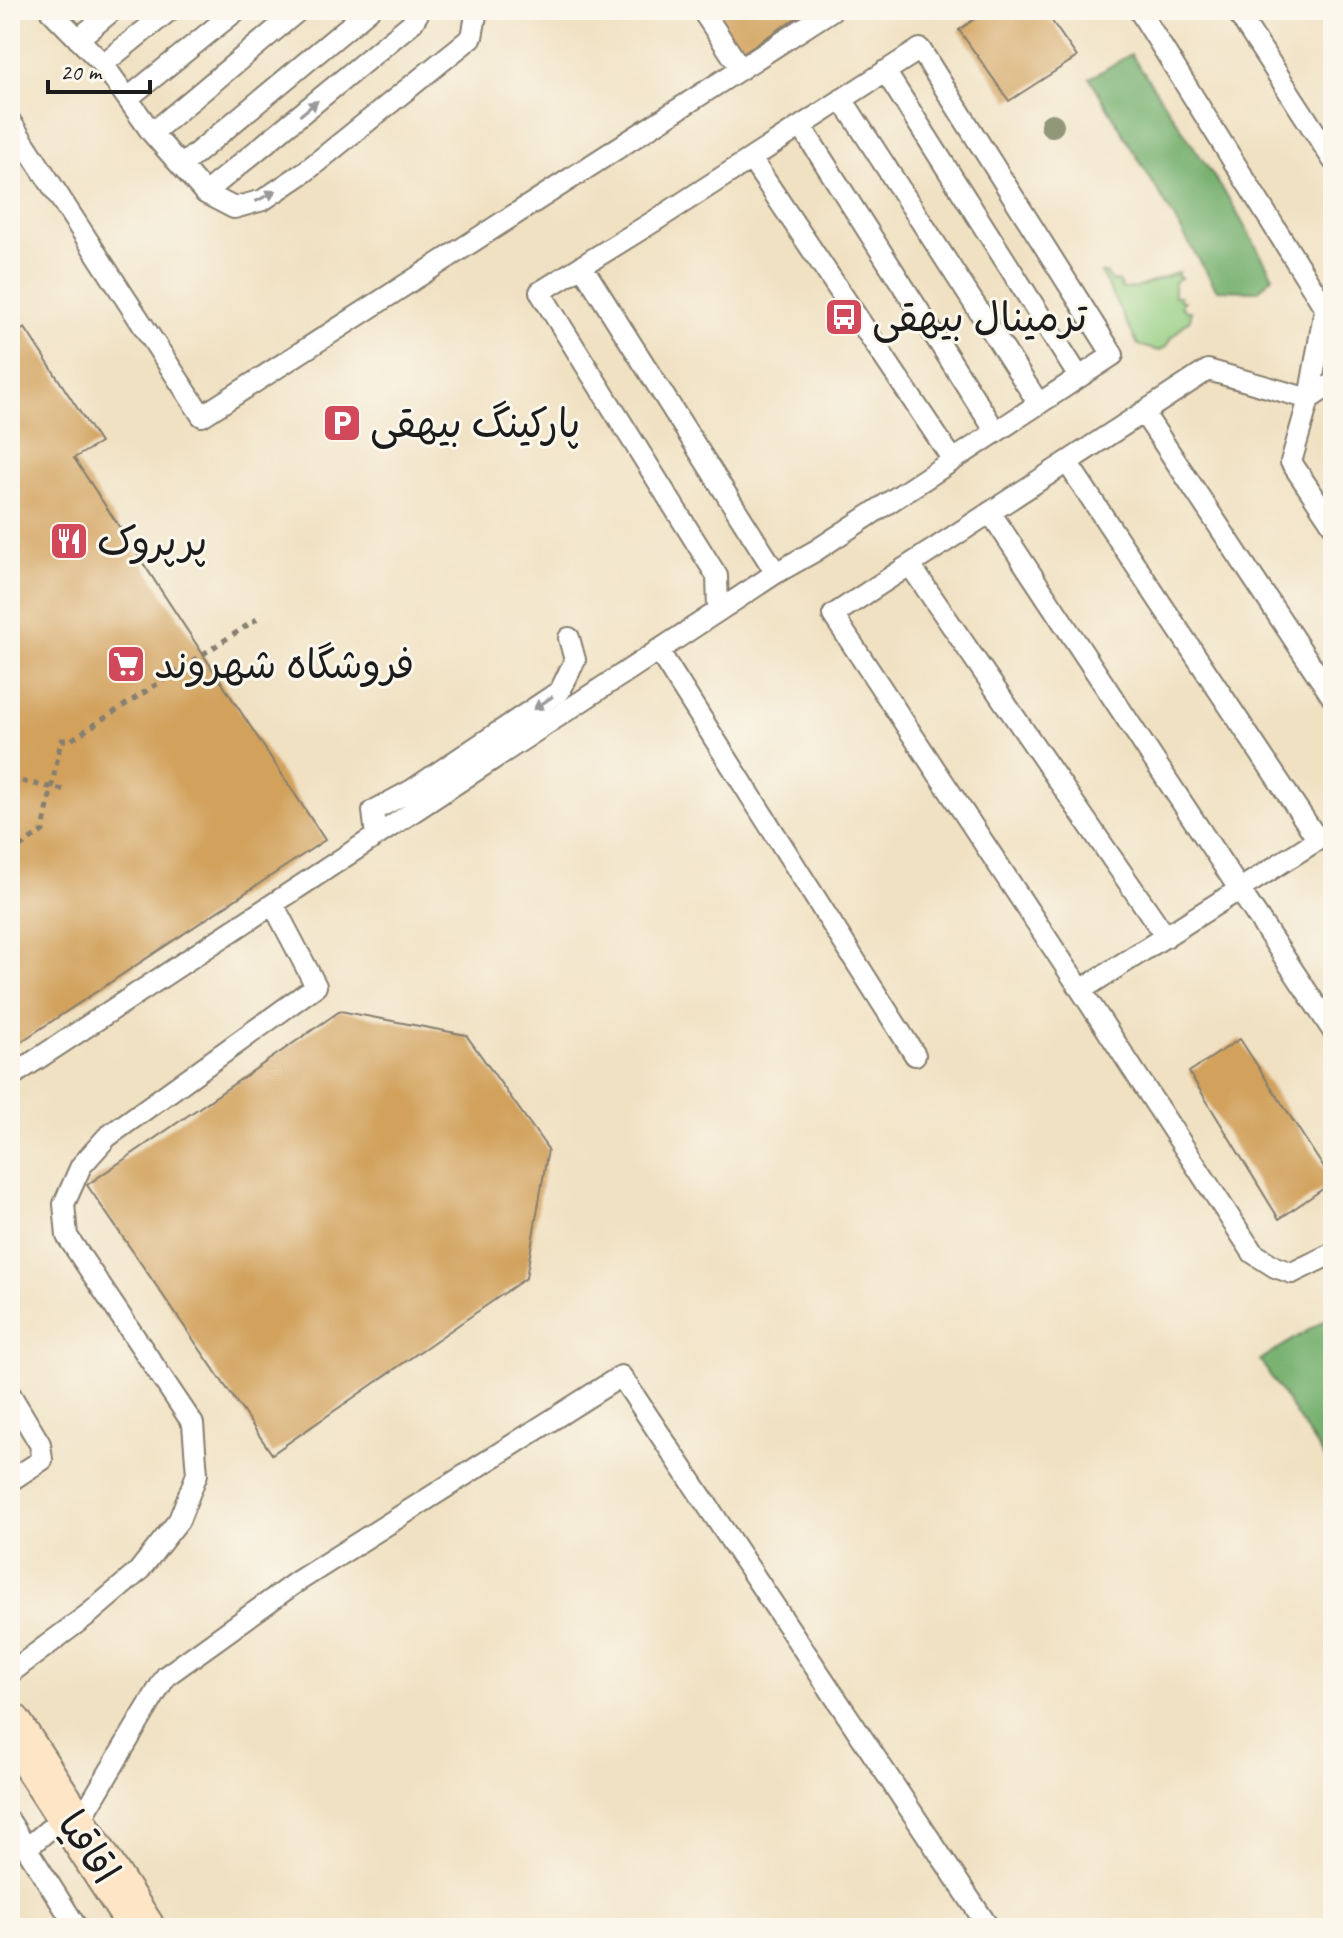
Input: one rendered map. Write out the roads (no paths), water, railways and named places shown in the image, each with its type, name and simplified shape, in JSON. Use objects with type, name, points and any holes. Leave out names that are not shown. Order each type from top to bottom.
[{"type":"main road","name":"اقاقیا","points":[[10,1725],[142,1928]]},
{"type":"lane","points":[[78,39],[113,10]]},
{"type":"lane","points":[[103,64],[170,10]]},
{"type":"lane","points":[[128,98],[237,10]]},
{"type":"lane","points":[[152,133],[299,10]]},
{"type":"lane","points":[[181,166],[369,10]]},
{"type":"lane","points":[[205,193],[413,22],[420,10]]},
{"type":"lane","points":[[54,11],[103,64],[152,133],[205,193],[234,208],[263,200],[306,171],[472,37],[477,10]]},
{"type":"lane","points":[[702,10],[741,69]]},
{"type":"lane","points":[[10,121],[202,416],[830,10]]},
{"type":"lane","points":[[1139,10],[1325,308],[1309,399],[1291,462],[1333,525]]},
{"type":"lane","points":[[1236,10],[1333,160]]},
{"type":"lane","points":[[10,1077],[718,610],[815,551],[1113,355],[920,49],[540,292],[717,576],[718,610]]},
{"type":"lane","points":[[885,71],[1079,377]]},
{"type":"lane","points":[[842,99],[1039,404]]},
{"type":"lane","points":[[801,126],[996,432]]},
{"type":"lane","points":[[751,159],[953,460]]},
{"type":"lane","points":[[582,266],[776,573]]},
{"type":"lane","points":[[1333,383],[1309,399],[1208,370],[833,615],[1253,1253],[1275,1267],[1292,1273],[1333,1253]]},
{"type":"lane","points":[[1143,412],[1333,698]]},
{"type":"lane","points":[[1067,462],[1326,835],[1081,990]]},
{"type":"lane","points":[[990,512],[1333,1031]]},
{"type":"lane","points":[[910,565],[1166,937]]},
{"type":"lane","points":[[376,836],[373,811],[412,790],[560,691],[575,660],[569,638]]},
{"type":"lane","points":[[658,650],[915,1055]]},
{"type":"lane","points":[[10,1673],[90,1613],[138,1572],[179,1520],[197,1474],[193,1424],[67,1236],[64,1204],[81,1166],[107,1137],[316,986],[273,904]]},
{"type":"lane","points":[[27,1848],[71,1821],[166,1676],[295,1583],[621,1376],[989,1928]]},
{"type":"lane","points":[[10,1394],[40,1444],[42,1460],[10,1481]]},
{"type":"lane","name":"اقاقیا","points":[[10,1822],[77,1928]]},
{"type":"place","name":"ترمینال بیهقی","points":[[844,317]]},
{"type":"place","name":"پارکینگ بیهقی","points":[[342,423]]},
{"type":"place","name":"پرپروک","points":[[69,541]]},
{"type":"place","name":"فروشگاه شهروند","points":[[126,664]]}]
